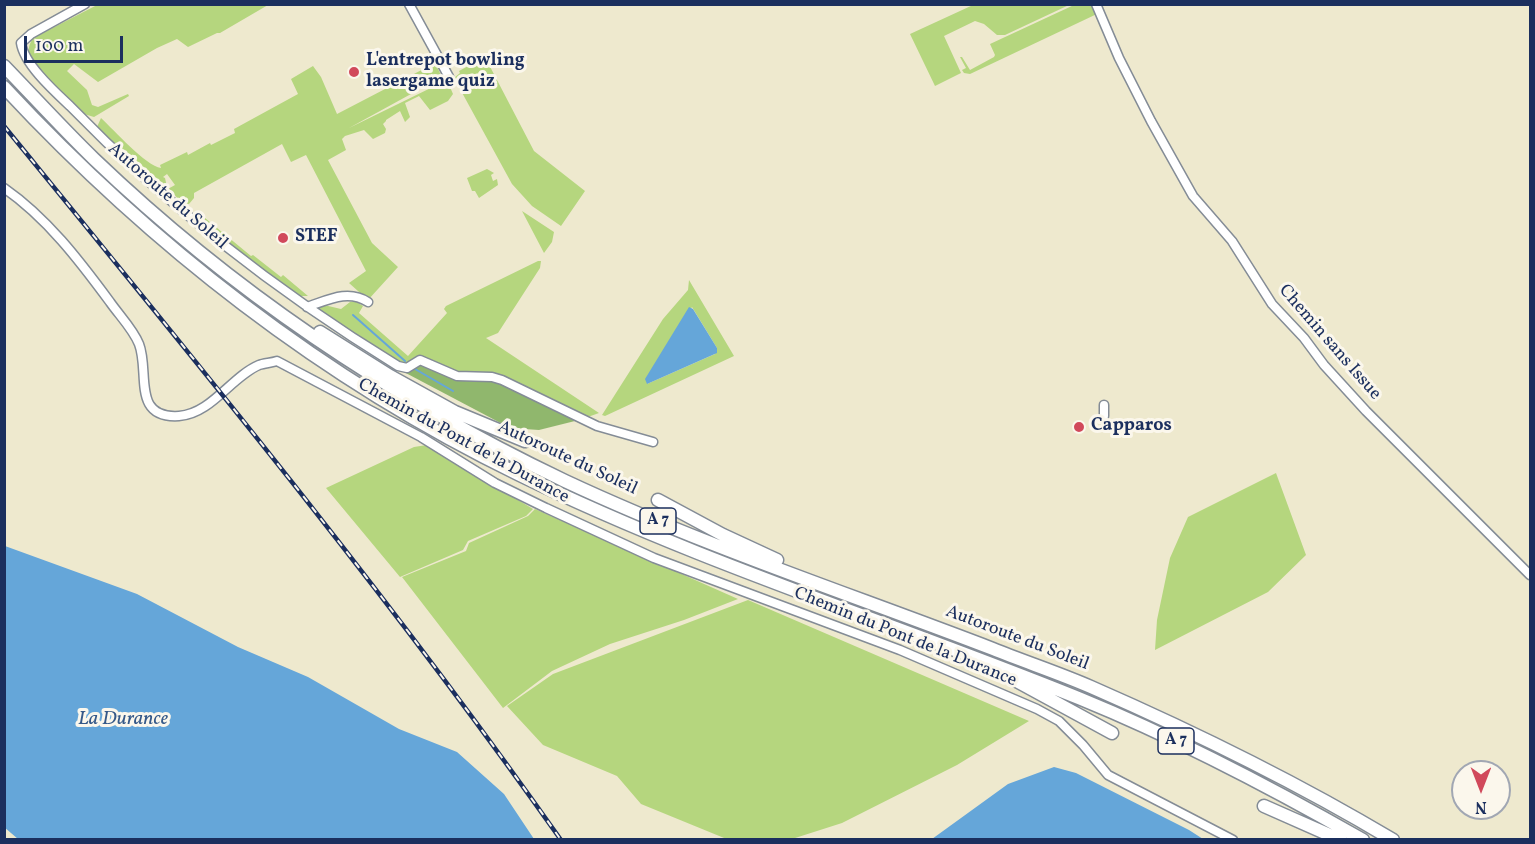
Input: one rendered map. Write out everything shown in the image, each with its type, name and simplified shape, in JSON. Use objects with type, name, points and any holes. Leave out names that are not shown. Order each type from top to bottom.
[{"type":"highway","name":"Autoroute du Soleil","points":[[4,66],[96,160],[176,231],[255,295],[328,347],[414,401],[526,462],[600,496],[702,539],[1088,686],[1201,737],[1304,790],[1393,840]]},
{"type":"highway","name":"Autoroute du Soleil","points":[[4,87],[90,175],[231,296],[303,348],[408,415],[516,474],[617,521],[703,556],[1084,700],[1195,750],[1364,840]]},
{"type":"highway","points":[[255,295],[280,307],[390,376],[455,412],[525,441]]},
{"type":"highway","points":[[658,500],[723,536],[848,595]]},
{"type":"highway","points":[[981,660],[1038,694],[1112,733]]},
{"type":"highway","points":[[1264,806],[1341,840]]},
{"type":"street","points":[[85,4],[31,34],[21,43],[22,53],[61,98],[143,177],[217,239],[307,307],[403,368],[420,360],[457,376],[502,380],[597,426],[653,442]]},
{"type":"street","points":[[409,4],[449,77]]},
{"type":"street","name":"Chemin sans Issue","points":[[1096,4],[1119,58],[1193,196],[1232,241],[1272,304],[1366,411],[1530,575]]},
{"type":"street","name":"Chemin du Pont de la Durance","points":[[4,188],[21,200],[51,228],[81,263],[138,341],[144,359],[146,401],[160,414],[176,417],[189,415],[259,365],[277,361],[421,437],[495,483],[654,558],[900,650],[1059,721],[1108,775],[1233,840]]},
{"type":"street","points":[[307,307],[338,297],[358,295],[368,303]]},
{"type":"street","points":[[1104,405],[1104,416]]},
{"type":"green space","points":[[97,5],[268,5],[220,33],[188,47],[177,39],[157,48],[98,82],[74,64],[67,71],[87,90],[92,105],[98,107],[128,94],[129,96],[94,117],[84,114],[47,77],[30,56],[29,49],[33,38]]},
{"type":"green space","points":[[973,5],[1069,5],[1005,35],[997,35],[984,24],[975,21],[944,36],[961,73],[935,86],[910,34]]},
{"type":"green space","points":[[1074,5],[1095,5],[1099,13],[970,74],[962,70],[966,68],[960,57],[970,70],[994,57],[990,44]]},
{"type":"green space","points":[[485,57],[534,151],[585,191],[561,226],[532,206],[512,184],[454,78],[460,73],[459,71]]},
{"type":"green space","points":[[435,63],[442,77],[349,128],[447,80],[453,94],[448,101],[430,110],[419,96],[405,103],[410,117],[405,122],[400,111],[383,124],[386,129],[385,133],[373,139],[364,130],[345,136],[342,139],[346,150],[328,160],[372,243],[398,267],[368,300],[349,283],[366,271],[306,155],[291,162],[282,144],[194,193],[194,198],[189,204],[182,203],[170,190],[166,190],[175,185],[167,174],[163,177],[167,187],[164,188],[126,156],[97,127],[101,118],[147,161],[161,168],[160,165],[187,152],[188,155],[235,133],[234,129],[298,94],[291,79],[313,66],[321,77],[337,114]]},
{"type":"green space","points":[[487,169],[494,173],[491,175],[493,181],[497,179],[498,185],[479,198],[475,191],[472,191],[467,178]]},
{"type":"green space","points":[[522,211],[554,232],[552,242],[544,253]]},
{"type":"green space","points":[[205,218],[251,256],[253,255],[281,277],[283,275],[308,296],[299,296],[205,226]]},
{"type":"green space","points":[[541,261],[540,268],[498,333],[486,338],[599,413],[585,418],[471,375],[443,369],[435,362],[425,358],[413,359],[405,366],[316,310],[324,305],[341,309],[355,301],[363,306],[359,313],[408,356],[447,313],[444,309],[446,306]]},
{"type":"green space","points":[[689,280],[734,356],[605,416],[602,415],[663,319],[688,290]],"holes":[[[692,307],[717,348],[715,354],[647,384]]]},
{"type":"green space","points":[[418,363],[495,381],[540,401],[575,421],[539,430],[510,428],[402,371]]},
{"type":"green space","points":[[427,445],[533,509],[526,516],[468,541],[463,550],[400,577],[326,488],[414,447]]},
{"type":"green space","points":[[1276,473],[1306,555],[1268,592],[1155,650],[1157,620],[1170,558],[1188,517]]},
{"type":"green space","points":[[535,509],[738,599],[684,620],[610,644],[552,671],[503,708],[402,577],[466,551],[469,543],[528,516]]},
{"type":"green space","points":[[748,600],[1029,721],[957,765],[842,823],[792,839],[729,840],[641,804],[617,776],[543,745],[507,706],[553,674]]},
{"type":"water","points":[[689,307],[693,309],[717,348],[717,353],[647,384],[645,379]]},
{"type":"water","name":"La Durance","points":[[5,546],[137,594],[238,647],[308,677],[399,729],[457,752],[504,794],[534,839],[18,839],[4,827]]},
{"type":"water","points":[[1054,767],[1076,773],[1203,839],[932,839],[1008,784]]},
{"type":"waterway","points":[[353,315],[405,361]]},
{"type":"waterway","points":[[415,369],[453,391]]},
{"type":"railway","points":[[4,126],[359,567],[561,840]]},
{"type":"place","name":"L'entrepot bowling lasergame quiz","points":[[354,72]]},
{"type":"place","name":"STEF","points":[[283,238]]},
{"type":"place","name":"Capparos","points":[[1079,427]]}]
